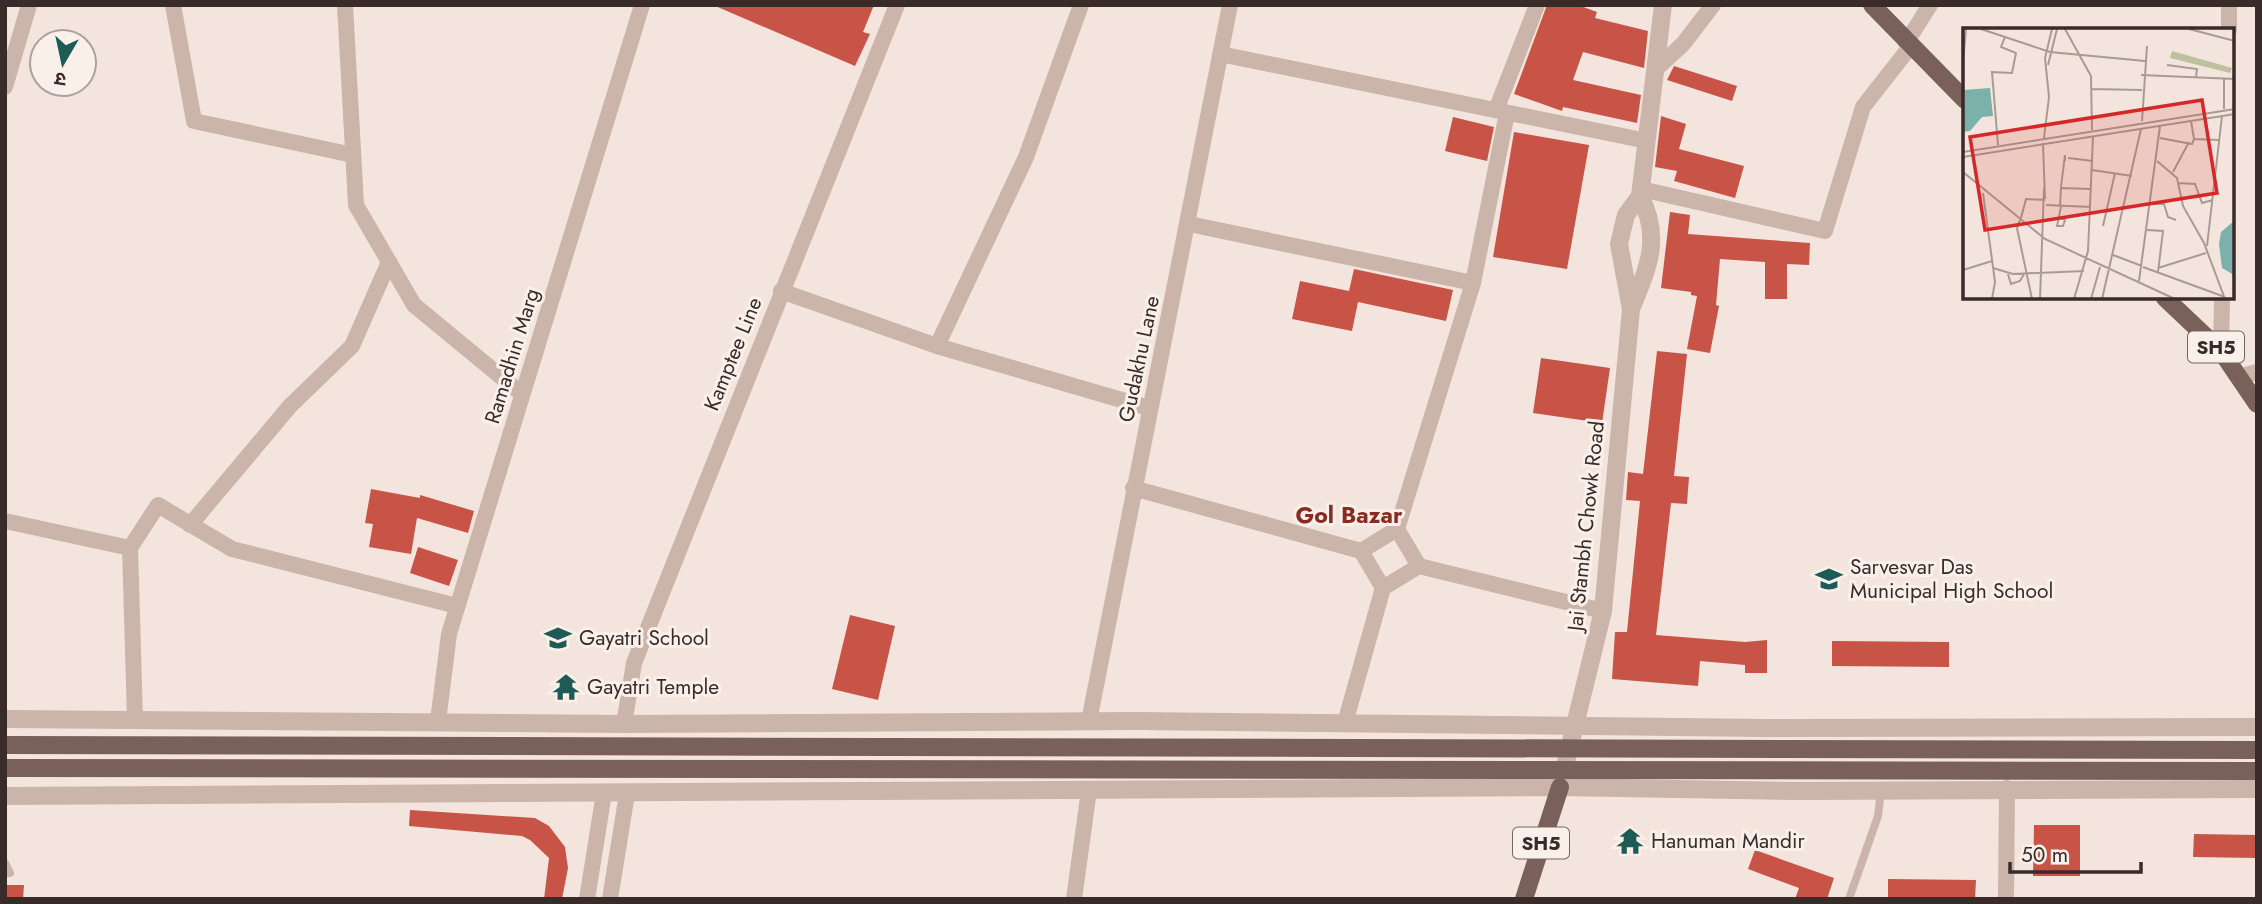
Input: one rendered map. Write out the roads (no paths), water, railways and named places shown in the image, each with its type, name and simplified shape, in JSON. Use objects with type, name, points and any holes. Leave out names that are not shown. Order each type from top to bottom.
[{"type":"main road","points":[[1872,5],[1908,45],[1963,98]]},
{"type":"main road","name":"SH5","points":[[2166,299],[2221,352],[2257,404]]},
{"type":"main road","points":[[5,745],[2257,750]]},
{"type":"main road","points":[[5,768],[2257,771]]},
{"type":"main road","name":"SH5","points":[[1524,899],[1560,787]]},
{"type":"street","points":[[5,87],[10,55],[29,5]]},
{"type":"street","points":[[173,5],[194,121],[353,155]]},
{"type":"street","points":[[345,5],[356,205],[414,305],[522,394]]},
{"type":"street","name":"Ramadhin Marg","points":[[438,722],[449,634],[642,5]]},
{"type":"street","name":"Kamptee Line","points":[[624,724],[634,663],[897,5]]},
{"type":"street","points":[[937,346],[1026,157],[1081,5]]},
{"type":"street","name":"Gudakhu Lane","points":[[1089,721],[1230,5]]},
{"type":"street","points":[[1361,551],[1397,529],[1473,284],[1502,112],[1537,5]]},
{"type":"street","name":"Jai Stambh Chowk Road","points":[[1631,309],[1619,244],[1626,215],[1641,192],[1663,5]]},
{"type":"street","points":[[1657,68],[1683,44],[1713,5]]},
{"type":"street","points":[[1641,192],[1825,231],[1863,107],[1908,45],[1930,5]]},
{"type":"street","points":[[2229,5],[2229,28]]},
{"type":"street","points":[[1220,54],[1647,141]]},
{"type":"street","name":"Jai Stambh Chowk Road","points":[[1560,787],[1603,611],[1631,309],[1653,245],[1650,215],[1641,192]]},
{"type":"street","points":[[1189,224],[1473,284]]},
{"type":"street","points":[[190,525],[290,406],[352,346],[389,262]]},
{"type":"street","points":[[781,291],[937,346],[1149,408]]},
{"type":"street","points":[[2221,352],[2222,299]]},
{"type":"street","points":[[2238,376],[2257,372]]},
{"type":"street","points":[[1133,488],[1361,551],[1383,588]]},
{"type":"street","points":[[135,719],[130,548],[158,505],[232,549],[457,606]]},
{"type":"street","points":[[5,520],[130,548]]},
{"type":"street","points":[[1397,529],[1419,566]]},
{"type":"street","points":[[1345,723],[1383,588],[1419,566],[1603,611]]},
{"type":"street","points":[[5,719],[624,724],[1089,721],[1577,726],[2257,727]]},
{"type":"street","points":[[5,796],[1560,787],[1881,791],[2007,788],[2257,789]]},
{"type":"street","points":[[2006,899],[2007,788]]},
{"type":"street","points":[[1074,899],[1089,790]]},
{"type":"street","points":[[587,899],[604,793]]},
{"type":"street","points":[[610,899],[627,794]]},
{"type":"lane","points":[[1849,899],[1878,816],[1881,791]]},
{"type":"lane","points":[[5,863],[9,873],[5,873]]},
{"type":"place","name":"Sarvesvar Das Municipal High School","points":[[1829,579]]},
{"type":"place","name":"Gayatri School","points":[[558,638]]},
{"type":"place","name":"Gayatri Temple","points":[[566,687]]},
{"type":"place","name":"Hanuman Mandir","points":[[1630,841]]},
{"type":"district","name":"Gol Bazar","points":[[1349,515]]}]
